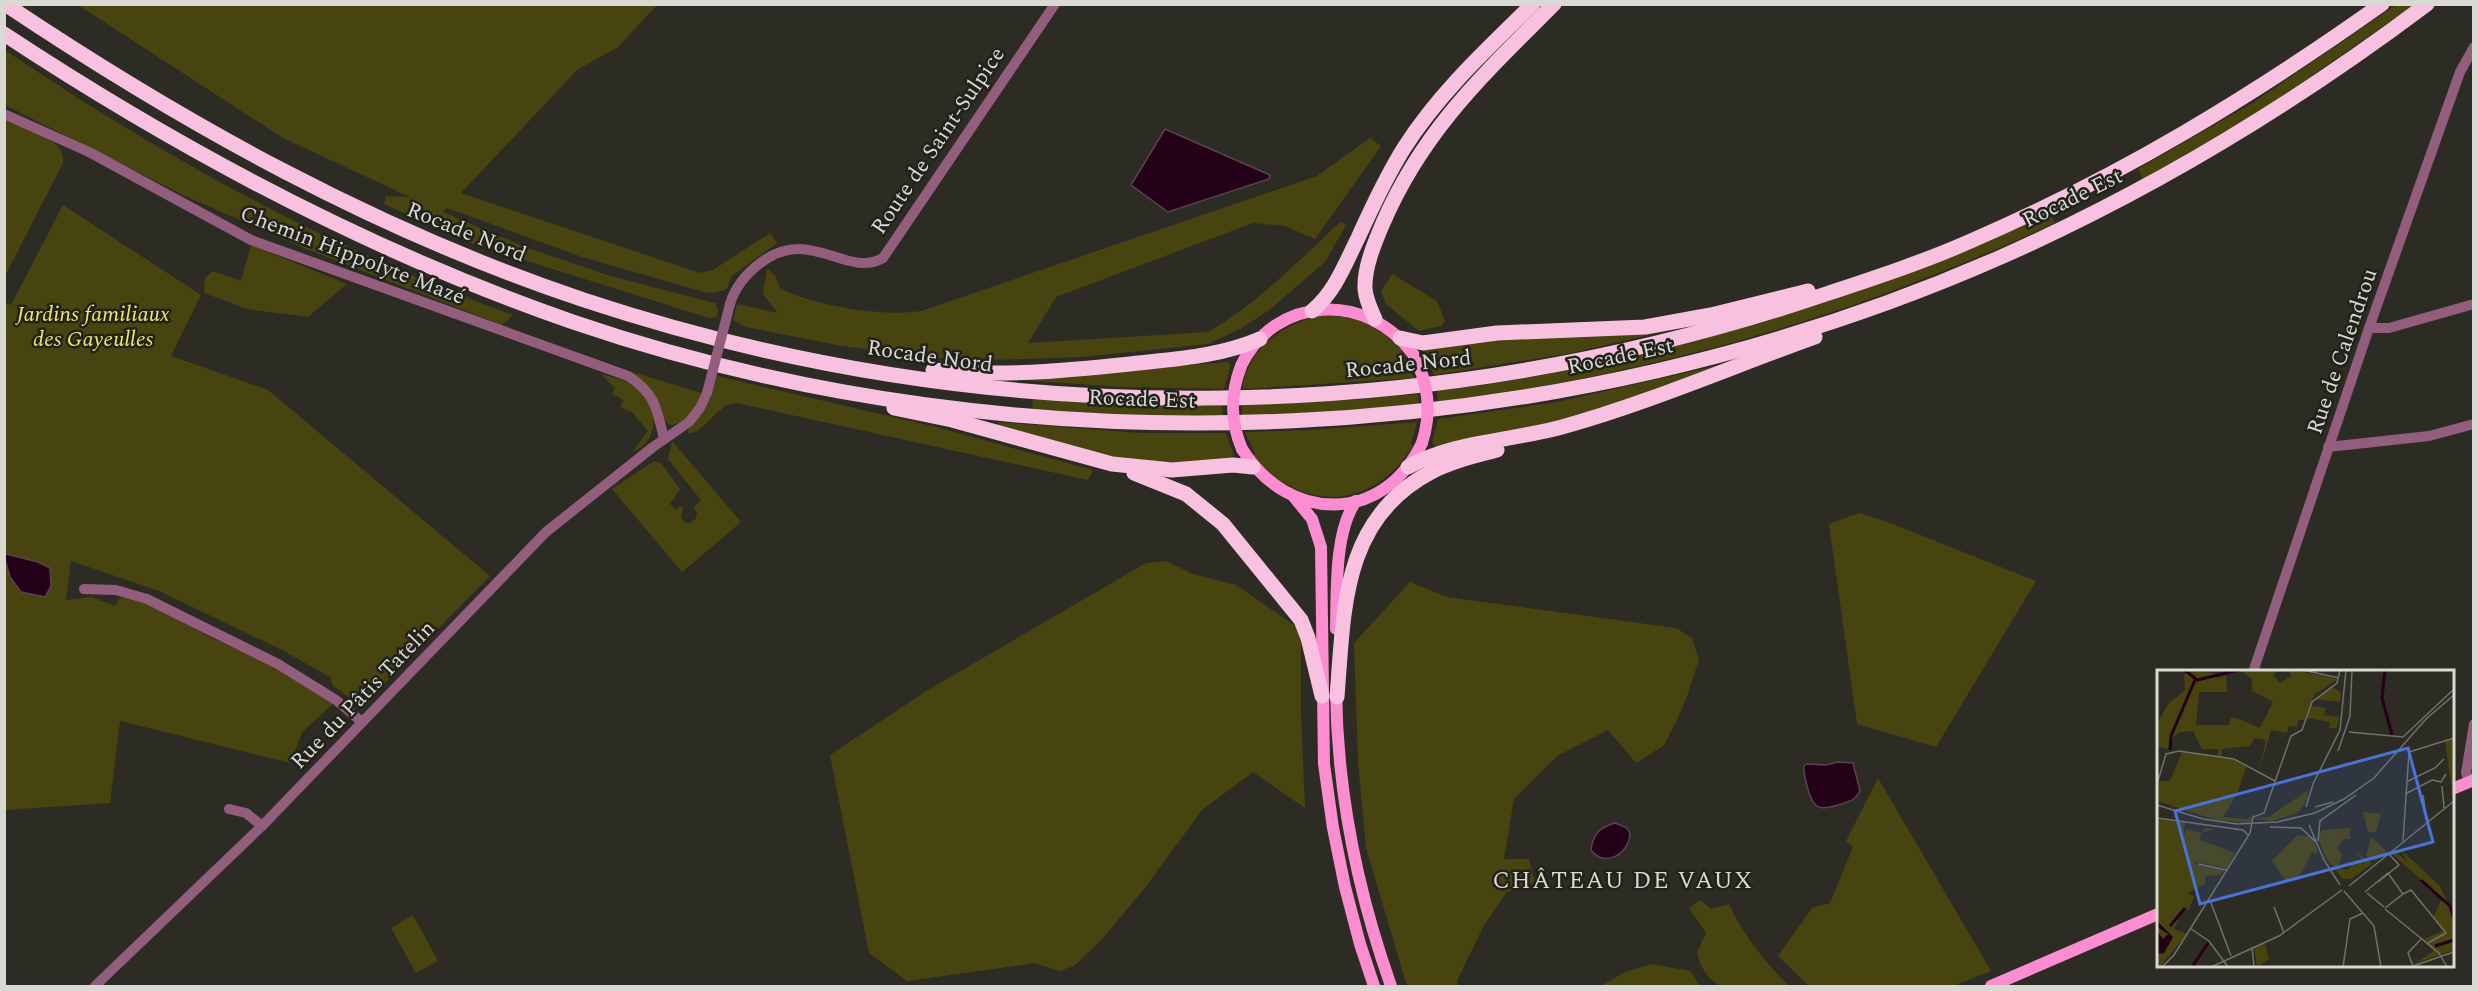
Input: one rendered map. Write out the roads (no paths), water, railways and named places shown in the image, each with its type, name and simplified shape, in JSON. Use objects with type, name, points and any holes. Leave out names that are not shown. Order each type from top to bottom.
[{"type":"highway","name":"Rocade Nord","points":[[4,4],[134,87],[216,134],[302,181],[379,219],[457,252],[573,296],[696,333],[862,369],[977,386],[1093,396],[1209,399],[1294,397],[1417,387],[1509,374],[1676,340],[1758,317],[1913,264]]},
{"type":"highway","points":[[1312,311],[1321,303],[1336,282],[1376,199],[1406,145],[1441,98],[1464,72],[1533,4]]},
{"type":"highway","points":[[1375,320],[1365,289],[1367,268],[1378,235],[1404,179],[1452,108],[1554,4]]},
{"type":"highway","name":"Rocade Est","points":[[1913,264],[1969,242],[2062,200],[2184,135],[2295,66],[2382,4]]},
{"type":"highway","name":"Rocade Est","points":[[740,369],[891,399],[1035,416],[1157,422],[1334,419],[1419,411],[1512,399],[1653,372],[1799,332],[1922,290],[2069,225],[2201,155],[2307,89],[2427,4]]},
{"type":"highway","name":"Rocade Nord","points":[[4,34],[205,157],[369,241],[450,276],[577,323],[740,369]]},
{"type":"highway","points":[[1400,338],[1423,343],[1497,333],[1603,330],[1662,324],[1711,315],[1913,264]]},
{"type":"highway","points":[[1408,467],[1449,450],[1508,440],[1564,426],[1870,317],[1922,290]]},
{"type":"highway","points":[[696,333],[893,365],[994,374],[1032,373],[1186,358],[1226,352],[1260,339]]},
{"type":"highway","points":[[740,369],[822,392],[952,420],[1112,464],[1186,494],[1224,524],[1301,620],[1329,696]]},
{"type":"highway","points":[[1329,696],[1350,576],[1359,549],[1380,514],[1405,489],[1432,472],[1463,460],[1541,438],[1564,426]]},
{"type":"highway","points":[[1112,464],[1172,470],[1233,465],[1253,466]]},
{"type":"main road","points":[[1312,311],[1350,311],[1375,320],[1400,338],[1413,354],[1423,375],[1428,397],[1428,421],[1422,443],[1408,467],[1386,487],[1356,501],[1324,504],[1294,497],[1273,486],[1253,466],[1242,449],[1235,429],[1232,408],[1234,387],[1241,366],[1260,339],[1283,321],[1312,311]]},
{"type":"main road","points":[[1294,497],[1312,519],[1321,547],[1329,696],[1348,831],[1361,892],[1391,987]]},
{"type":"main road","points":[[1356,501],[1350,509],[1344,532],[1338,580],[1324,764],[1333,828],[1360,944],[1374,987]]},
{"type":"main road","points":[[2454,788],[2472,781]]},
{"type":"main road","points":[[1997,985],[2157,914]]},
{"type":"street","name":"Route de Saint-Sulpice","points":[[664,439],[689,422],[700,408],[707,393],[734,290],[745,277],[762,262],[781,251],[802,248],[868,263],[883,258],[1055,4]]},
{"type":"street","name":"Rue de Calendrou","points":[[2254,670],[2368,328],[2457,79],[2474,47]]},
{"type":"street","name":"Chemin Hippolyte Mazé","points":[[4,114],[89,152],[251,240],[628,376],[646,389],[651,396],[664,439]]},
{"type":"street","points":[[2368,328],[2389,328],[2474,304]]},
{"type":"street","points":[[2328,447],[2428,436],[2474,424]]},
{"type":"street","name":"Rue du Pâtis Tatelin","points":[[95,987],[262,826],[546,532],[664,439]]},
{"type":"street","points":[[84,589],[116,590],[147,599],[278,664],[343,704],[362,722]]},
{"type":"street","points":[[2472,781],[2466,773],[2474,724]]},
{"type":"street","points":[[229,809],[246,813],[262,826]]},
{"type":"street","points":[[110,972],[111,987]]},
{"type":"district","name":"CHÂTEAU DE VAUX","points":[[1623,880]]},
{"type":"park label","name":"Jardins familiaux des Gayeulles","points":[[93,326]]}]
